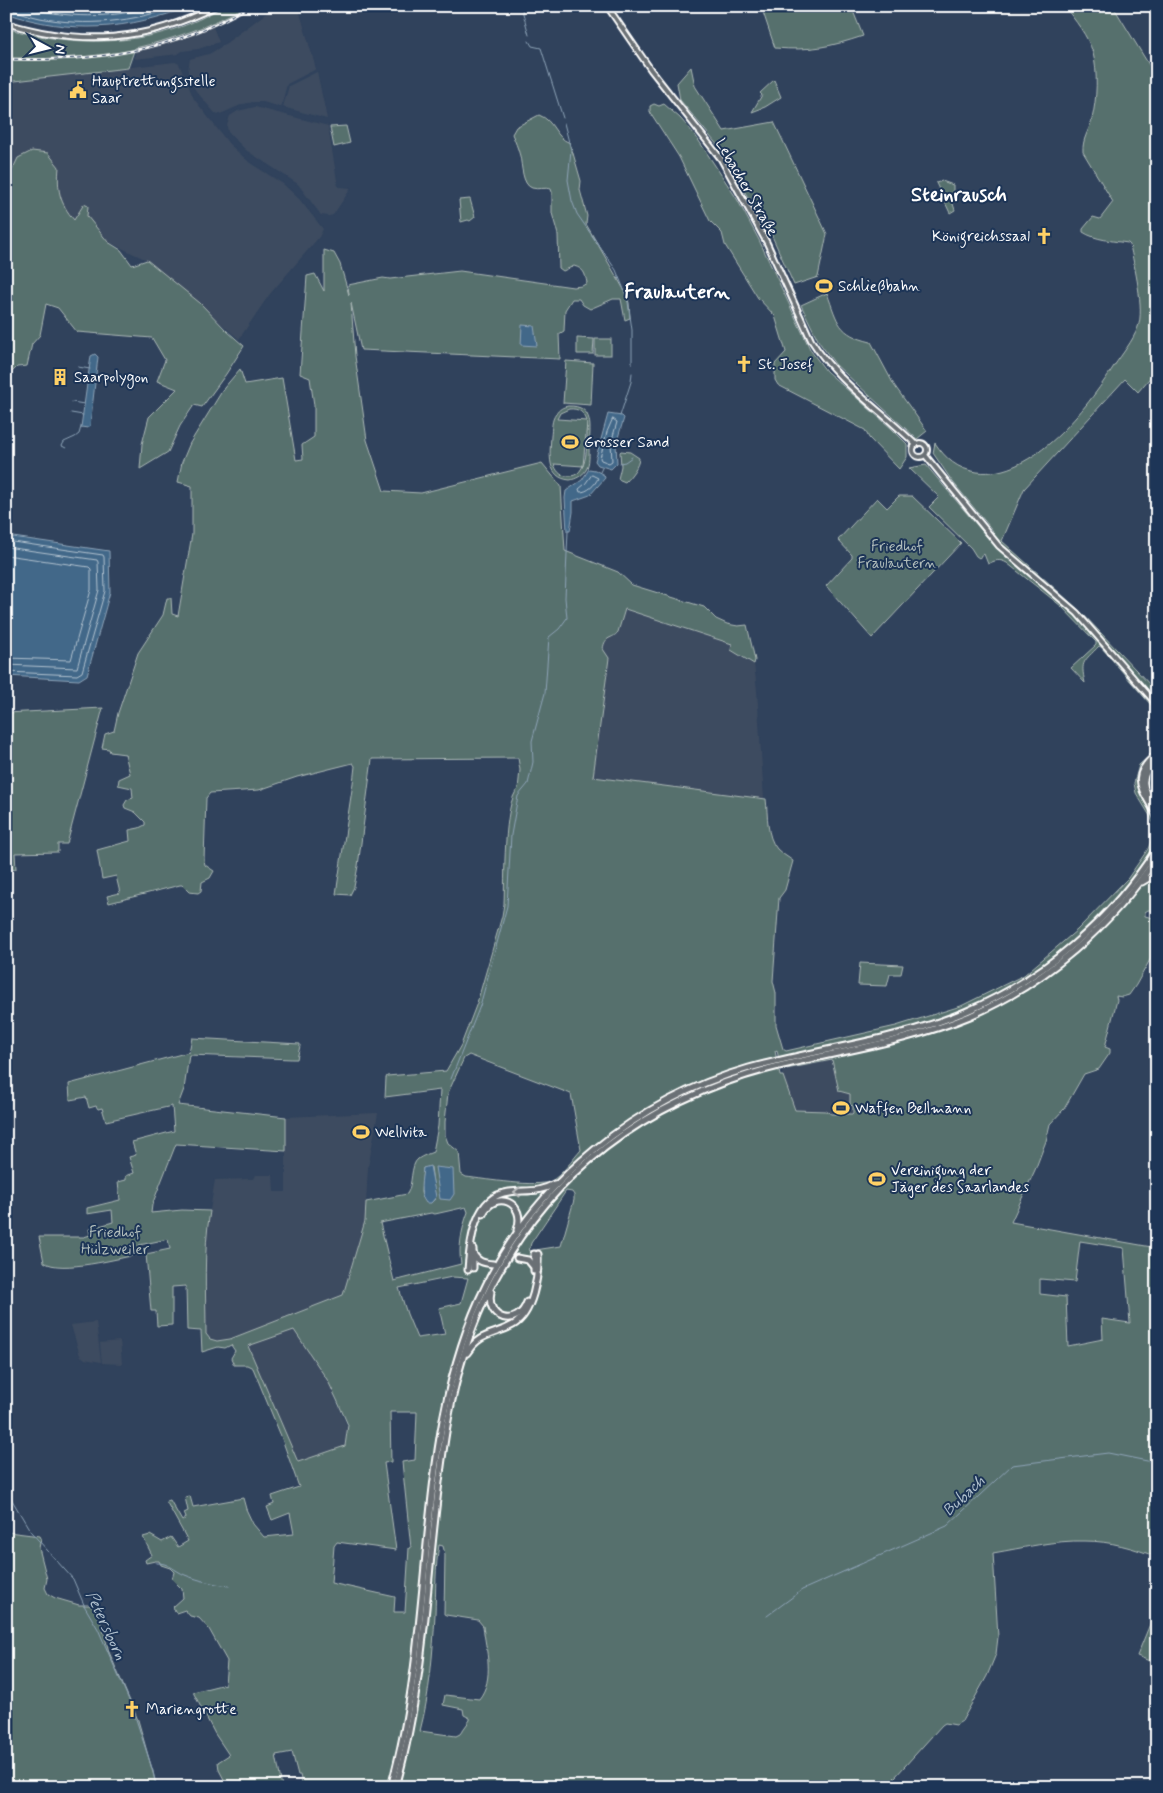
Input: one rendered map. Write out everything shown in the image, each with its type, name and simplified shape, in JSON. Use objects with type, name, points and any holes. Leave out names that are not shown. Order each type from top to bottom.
[{"type":"highway","points":[[1157,754],[1142,770],[1140,784],[1157,817]]},
{"type":"highway","points":[[1157,759],[1145,772],[1144,784],[1149,795],[1157,801]]},
{"type":"highway","points":[[396,1787],[407,1742],[419,1674],[444,1440],[454,1390],[475,1324],[493,1283],[512,1251],[542,1210],[572,1176],[618,1138],[649,1117],[684,1098],[730,1080],[784,1064],[916,1035],[956,1022],[987,1008],[1037,979],[1075,950],[1117,910],[1137,886],[1156,853],[1157,842]]},
{"type":"highway","points":[[391,1787],[402,1741],[414,1673],[432,1494],[444,1410],[462,1342],[479,1300],[505,1252],[542,1201],[594,1149],[630,1123],[661,1104],[703,1084],[750,1068],[914,1030],[968,1011],[1004,993],[1046,966],[1091,928],[1123,895],[1156,853]]},
{"type":"highway","points":[[1137,886],[1157,873]]},
{"type":"highway","points":[[514,1238],[520,1220],[517,1209],[508,1202],[495,1202],[484,1213],[472,1250],[470,1269],[472,1234],[486,1203],[503,1193],[543,1190],[563,1178]]},
{"type":"highway","points":[[472,1250],[478,1260],[493,1264]]},
{"type":"highway","points":[[463,1360],[470,1348],[480,1338],[514,1325],[524,1315],[530,1303],[535,1284],[536,1254],[526,1304],[521,1312],[512,1318],[499,1316],[492,1308],[490,1300],[493,1283]]},
{"type":"highway","points":[[517,1258],[528,1260],[534,1268]]},
{"type":"main road","points":[[6,23],[34,32],[59,36],[120,37],[168,27],[216,6]]},
{"type":"main road","name":"Lebacher Straße","points":[[607,6],[651,70],[722,159],[767,243],[811,340],[831,368],[916,445]]},
{"type":"main road","points":[[920,443],[925,445],[927,450],[925,455],[920,457],[916,455],[914,450],[916,445],[920,443]]},
{"type":"main road","points":[[925,455],[1000,546],[1076,613],[1157,705]]},
{"type":"shaded area","points":[[246,6],[253,6],[213,27],[219,42],[198,49],[182,51],[178,54],[135,59],[135,48],[174,38]]},
{"type":"shaded area","points":[[276,6],[298,6],[316,69],[287,84],[281,107],[263,102],[253,102],[243,104],[220,114],[215,113],[196,91],[191,82],[188,71],[190,59],[209,54],[221,47]]},
{"type":"shaded area","points":[[175,62],[179,64],[194,99],[229,144],[250,163],[283,184],[299,199],[323,229],[319,237],[269,295],[239,339],[147,260],[58,218],[6,180],[6,82]]},
{"type":"shaded area","points":[[317,72],[327,119],[283,107],[289,86]]},
{"type":"shaded area","points":[[255,107],[328,126],[338,187],[351,188],[333,215],[321,215],[298,184],[246,150],[228,132],[227,126],[230,116],[238,111]]},
{"type":"shaded area","points":[[625,609],[732,644],[731,650],[754,664],[764,800],[592,777],[609,658],[603,649],[607,639],[618,633]]},
{"type":"shaded area","points":[[832,1060],[839,1091],[850,1094],[852,1114],[795,1110],[781,1070]]},
{"type":"shaded area","points":[[378,1113],[368,1167],[365,1221],[343,1295],[230,1339],[217,1341],[210,1339],[206,1334],[206,1253],[207,1229],[215,1180],[253,1179],[255,1175],[273,1175],[274,1192],[286,1192],[286,1117]]},
{"type":"shaded area","points":[[96,1322],[101,1362],[85,1359],[80,1355],[71,1325]]},
{"type":"shaded area","points":[[293,1329],[328,1381],[348,1429],[345,1446],[298,1462],[248,1346]]},
{"type":"shaded area","points":[[120,1341],[122,1364],[102,1363],[100,1343]]},
{"type":"green space","points":[[223,6],[246,6],[192,31],[135,48],[128,68],[6,82],[6,28],[33,35],[61,39],[89,41],[118,40],[145,37],[172,30],[198,20]]},
{"type":"green space","points":[[761,6],[851,6],[863,36],[820,47],[799,49],[775,48]]},
{"type":"green space","points":[[1064,6],[1113,6],[1157,78],[1157,372],[1138,392],[1125,379],[1024,489],[1002,541],[1080,611],[1154,689],[1157,693],[1157,712],[1099,646],[1084,662],[1085,683],[1071,668],[1096,645],[1096,642],[1061,606],[1007,563],[998,560],[988,564],[984,554],[979,558],[976,556],[971,548],[929,507],[939,497],[909,468],[926,465],[987,537],[993,531],[952,481],[933,453],[935,443],[943,454],[958,466],[977,472],[998,471],[1018,464],[1038,453],[1074,420],[1103,383],[1138,327],[1140,298],[1130,245],[1088,235],[1083,232],[1083,229],[1093,217],[1100,219],[1113,202],[1083,152],[1095,103],[1096,69],[1088,40]]},
{"type":"green space","points":[[691,67],[695,86],[724,131],[774,122],[827,234],[818,277],[794,285],[768,227],[758,215],[719,147],[680,100],[677,83]]},
{"type":"green space","points":[[774,80],[781,97],[765,107],[752,112],[762,95],[760,93]]},
{"type":"green space","points":[[654,104],[659,106],[664,104],[695,135],[737,199],[759,240],[811,351],[826,371],[907,444],[907,457],[899,469],[869,438],[865,430],[778,385],[775,380],[775,364],[786,352],[775,316],[758,298],[725,245],[722,233],[710,221],[679,157],[650,112],[650,106]]},
{"type":"green space","name":"Friedhof Hülzweiler","points":[[539,115],[548,121],[561,137],[570,143],[581,181],[580,190],[587,216],[586,224],[626,293],[630,318],[625,320],[621,299],[613,299],[590,309],[583,305],[579,299],[572,299],[565,310],[564,331],[559,334],[560,359],[361,350],[351,303],[355,356],[367,440],[384,491],[421,493],[542,463],[561,486],[565,551],[618,572],[632,585],[704,607],[716,619],[727,624],[747,625],[755,660],[754,664],[731,650],[732,644],[625,609],[618,632],[605,642],[603,649],[609,658],[593,777],[766,799],[769,832],[773,844],[793,861],[785,890],[779,898],[773,981],[776,993],[776,1025],[783,1049],[786,1051],[896,1026],[961,1006],[1024,975],[1077,930],[1128,878],[1148,849],[1153,836],[1154,825],[1136,793],[1134,783],[1139,765],[1157,749],[1157,911],[1148,910],[1145,912],[1145,916],[1154,920],[1151,958],[1129,995],[1116,996],[1117,1000],[1105,1047],[1110,1049],[1110,1053],[1099,1069],[1084,1074],[1064,1109],[1050,1124],[1035,1170],[1011,1222],[1157,1248],[1157,1557],[1104,1542],[1085,1541],[1050,1543],[993,1553],[998,1637],[996,1654],[987,1676],[962,1721],[956,1725],[945,1723],[942,1725],[886,1787],[298,1787],[302,1784],[292,1752],[276,1755],[282,1787],[228,1787],[219,1770],[218,1762],[229,1755],[215,1734],[193,1692],[225,1684],[227,1661],[209,1629],[199,1618],[190,1616],[185,1610],[176,1613],[173,1607],[183,1598],[182,1589],[172,1579],[174,1572],[170,1568],[161,1565],[159,1561],[146,1563],[145,1560],[152,1555],[143,1537],[150,1535],[162,1542],[171,1537],[178,1547],[188,1541],[166,1501],[170,1500],[182,1521],[186,1518],[184,1513],[188,1511],[185,1497],[190,1496],[193,1507],[243,1498],[253,1524],[264,1537],[294,1534],[290,1513],[272,1520],[267,1507],[274,1504],[272,1496],[299,1487],[281,1436],[253,1368],[247,1365],[234,1365],[231,1358],[235,1351],[231,1345],[225,1348],[218,1347],[202,1352],[201,1331],[187,1330],[186,1286],[172,1287],[172,1325],[157,1326],[156,1311],[151,1311],[146,1254],[170,1249],[168,1239],[139,1245],[140,1254],[105,1261],[76,1266],[52,1265],[44,1262],[39,1237],[84,1237],[90,1235],[89,1229],[113,1222],[112,1210],[87,1214],[87,1208],[120,1200],[118,1182],[126,1180],[126,1176],[134,1173],[129,1157],[136,1155],[132,1142],[174,1131],[172,1106],[106,1121],[102,1108],[98,1109],[96,1106],[89,1108],[86,1097],[70,1100],[69,1084],[189,1052],[192,1038],[300,1044],[297,1059],[189,1055],[184,1089],[178,1105],[286,1117],[286,1151],[176,1144],[152,1205],[151,1213],[182,1210],[210,1211],[205,1273],[206,1334],[210,1339],[217,1341],[230,1339],[343,1295],[365,1221],[366,1202],[407,1194],[415,1162],[433,1152],[438,1126],[440,1090],[385,1097],[386,1078],[387,1076],[446,1071],[461,1045],[477,1003],[502,916],[507,825],[513,797],[518,789],[520,770],[518,758],[372,759],[358,866],[354,887],[350,895],[336,894],[353,783],[355,766],[353,763],[297,777],[259,790],[210,793],[206,798],[204,860],[205,865],[214,871],[210,878],[202,882],[201,891],[198,893],[189,892],[180,885],[109,903],[107,896],[120,893],[116,876],[102,879],[97,850],[130,841],[129,830],[145,825],[145,822],[135,812],[125,808],[124,805],[127,800],[133,798],[132,788],[118,785],[119,779],[130,774],[125,754],[110,752],[109,749],[102,748],[105,734],[114,731],[138,653],[163,615],[167,598],[171,598],[172,614],[178,616],[192,534],[192,486],[178,482],[182,462],[190,443],[224,388],[240,369],[245,384],[282,378],[296,460],[303,459],[302,445],[314,437],[314,405],[310,378],[300,374],[307,276],[315,274],[324,291],[324,250],[334,253],[340,264],[349,295],[348,285],[383,278],[390,279],[460,271],[573,287],[582,286],[587,283],[582,270],[574,266],[563,271],[559,268],[558,235],[552,213],[552,192],[549,188],[532,188],[526,183],[519,153],[512,134],[516,127]],"holes":[[[777,1050],[781,1070],[832,1060],[839,1091],[850,1094],[850,1105],[853,1106],[853,1113],[831,1114],[826,1111],[795,1110],[783,1076],[780,1076],[775,1051]],[[469,1055],[571,1094],[581,1150],[559,1175],[551,1181],[544,1183],[535,1184],[466,1177],[461,1174],[459,1152],[448,1143],[445,1135],[448,1093],[464,1058]],[[431,1167],[435,1199],[431,1203],[422,1197],[423,1168]],[[566,1191],[572,1192],[574,1200],[561,1246],[529,1251],[531,1243]],[[466,1207],[468,1212],[461,1238],[461,1264],[394,1281],[380,1223],[431,1213],[435,1214]],[[1080,1241],[1124,1248],[1130,1323],[1102,1319],[1103,1339],[1068,1346],[1066,1297],[1040,1294],[1040,1279],[1075,1282]],[[517,1250],[505,1270],[486,1276],[499,1254]],[[452,1277],[468,1278],[461,1303],[439,1308],[445,1334],[417,1338],[399,1288]],[[294,1330],[328,1381],[348,1425],[345,1446],[298,1462],[248,1346]],[[390,1412],[417,1412],[415,1460],[402,1462],[411,1548],[409,1548],[405,1612],[394,1612],[395,1597],[331,1583],[334,1546],[337,1542],[396,1550],[384,1463],[391,1462]],[[439,1545],[443,1546],[445,1554],[444,1614],[478,1620],[483,1626],[487,1654],[487,1683],[479,1699],[445,1695],[443,1705],[463,1709],[464,1715],[470,1718],[460,1734],[456,1736],[420,1731],[429,1688]]]},
{"type":"green space","points":[[346,126],[350,143],[334,147],[330,127]]},
{"type":"green space","points":[[32,151],[48,153],[59,167],[58,182],[60,195],[65,207],[74,220],[84,204],[88,206],[87,216],[108,242],[121,250],[132,265],[147,260],[200,303],[244,346],[202,407],[194,405],[180,426],[168,452],[140,469],[142,444],[149,417],[177,389],[157,381],[165,360],[152,338],[77,332],[58,308],[46,304],[40,335],[32,344],[27,366],[17,367],[6,378],[6,178],[9,177],[18,158]]},
{"type":"green space","points":[[942,181],[953,185],[953,204],[955,210],[950,213],[936,183]]},
{"type":"green space","points":[[470,199],[475,217],[470,221],[461,222],[459,200]]},
{"type":"green space","points":[[827,293],[841,326],[852,335],[871,342],[894,385],[927,431],[917,439],[835,364],[819,342],[801,305]]},
{"type":"green space","points":[[577,338],[594,339],[593,354],[577,354]]},
{"type":"green space","points":[[595,339],[611,339],[611,355],[595,355]]},
{"type":"green space","points":[[566,361],[593,363],[591,405],[563,403]]},
{"type":"green space","name":"Grosser Sand","points":[[568,406],[583,409],[587,414],[590,426],[587,467],[581,476],[570,480],[557,475],[553,470],[550,457],[554,416],[561,408]],"holes":[[[569,409],[575,409],[582,413],[587,421],[557,419],[560,413]],[[587,423],[587,447],[583,465]],[[554,464],[583,466],[574,475],[565,476],[559,472]]]},
{"type":"green space","points":[[621,451],[630,452],[639,458],[636,468],[625,482],[618,479],[621,466]]},
{"type":"green space","name":"Friedhof Fraulautern","points":[[899,496],[912,496],[961,543],[872,638],[826,586],[852,558],[852,555],[838,540],[877,498],[887,508]]},
{"type":"green space","points":[[103,708],[67,844],[58,844],[58,852],[15,853],[16,869],[6,871],[6,713]]},
{"type":"green space","points":[[860,963],[903,965],[901,974],[890,974],[887,986],[858,985]]},
{"type":"green space","points":[[6,1530],[8,1532],[40,1536],[39,1548],[47,1579],[45,1588],[48,1594],[79,1605],[89,1605],[96,1609],[109,1652],[138,1720],[157,1787],[6,1787]]},
{"type":"green space","points":[[1157,1607],[1157,1664],[1137,1656]]},
{"type":"water","points":[[6,6],[191,6],[168,14],[122,25],[76,27],[53,25],[6,13]]},
{"type":"water","points":[[522,325],[534,326],[537,346],[521,345]]},
{"type":"water","points":[[95,354],[98,357],[90,426],[88,428],[81,427],[91,356]]},
{"type":"water","points":[[608,414],[624,418],[616,444],[617,463],[611,469],[598,465],[595,461]]},
{"type":"water","points":[[589,469],[604,475],[605,478],[590,495],[573,501],[570,531],[567,531],[566,491],[582,480]]},
{"type":"water","points":[[6,536],[109,551],[110,592],[87,675],[79,680],[6,676]]},
{"type":"water","points":[[430,1166],[436,1197],[431,1203],[426,1203],[421,1191],[421,1182],[423,1168]]},
{"type":"water","points":[[435,1167],[453,1169],[454,1194],[450,1200],[440,1199]]},
{"type":"waterway","points":[[521,6],[529,35]]},
{"type":"waterway","points":[[1154,6],[1157,30]]},
{"type":"waterway","points":[[529,41],[532,46],[541,48],[563,118]]},
{"type":"waterway","points":[[564,123],[571,150],[568,180],[572,201],[577,214],[616,270],[623,287],[628,302],[632,330],[632,364]]},
{"type":"waterway","points":[[78,367],[90,369]]},
{"type":"waterway","points":[[620,416],[632,373]]},
{"type":"waterway","points":[[72,402],[84,404]]},
{"type":"waterway","points":[[71,413],[83,415]]},
{"type":"waterway","points":[[66,448],[62,446],[64,442],[79,434],[81,427]]},
{"type":"waterway","points":[[620,463],[632,457]]},
{"type":"waterway","points":[[600,472],[603,466]]},
{"type":"waterway","points":[[451,1079],[480,1006],[507,906],[511,835],[518,796],[528,784],[533,762],[532,741],[545,693],[549,637],[559,629],[567,618],[565,598],[568,531]]},
{"type":"waterway","name":"Bubach","points":[[767,1616],[802,1590],[947,1526],[1012,1465],[1108,1453],[1157,1463]]},
{"type":"waterway","name":"Petersborn","points":[[6,1490],[31,1532],[73,1579],[85,1607],[98,1629],[132,1707],[153,1771],[156,1787]]},
{"type":"waterway","points":[[156,1563],[168,1565],[196,1579],[229,1586]]},
{"type":"railway","points":[[6,59],[71,58],[102,56],[132,51],[162,44],[191,34],[221,22],[250,6]]},
{"type":"place","name":"Hauptrettungsstelle Saar","points":[[78,90]]},
{"type":"place","name":"Königreichssaal","points":[[1044,236]]},
{"type":"place","name":"Schließbahn","points":[[824,286]]},
{"type":"place","name":"St. Josef","points":[[744,364]]},
{"type":"place","name":"Saarpolygon","points":[[60,377]]},
{"type":"place","name":"Grosser Sand","points":[[570,442]]},
{"type":"place","name":"Waffen Bellmann","points":[[841,1108]]},
{"type":"place","name":"Wellvita","points":[[361,1132]]},
{"type":"place","name":"Vereinigung der Jäger des Saarlandes","points":[[877,1179]]},
{"type":"place","name":"Mariengrotte","points":[[132,1709]]},
{"type":"district","name":"Steinrausch","points":[[959,194]]},
{"type":"district","name":"Fraulautern","points":[[677,291]]}]
